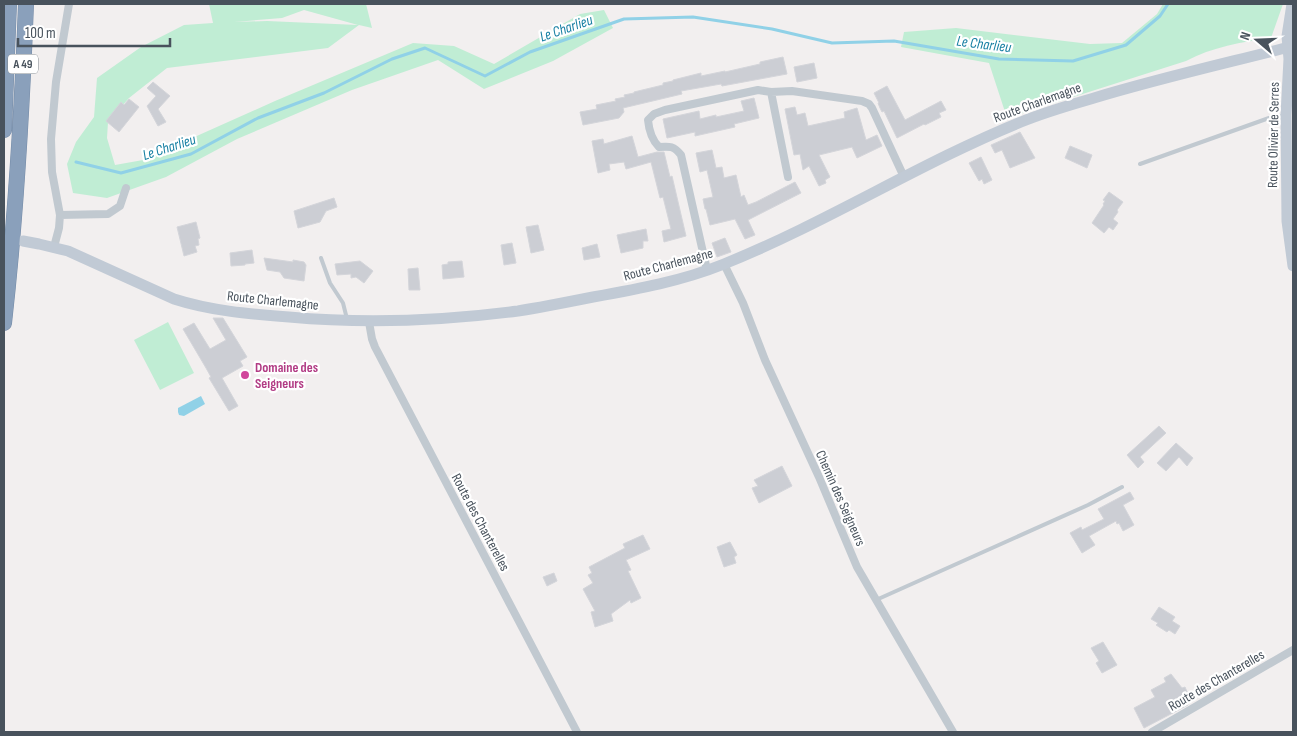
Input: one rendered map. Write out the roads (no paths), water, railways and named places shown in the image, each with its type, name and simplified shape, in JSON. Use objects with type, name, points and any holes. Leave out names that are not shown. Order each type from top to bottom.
[{"type":"highway","name":"A 49","points":[[4,130],[9,4]]},
{"type":"highway","name":"A 49","points":[[4,324],[20,124],[26,4]]},
{"type":"highway","points":[[20,124],[32,4]]},
{"type":"main road","name":"Route Olivier de Serres","points":[[1292,4],[1287,36],[1291,46],[1286,116],[1287,221],[1293,266]]},
{"type":"main road","name":"Route Charlemagne","points":[[23,241],[54,247],[85,258],[159,292],[191,304],[244,313],[369,322],[421,320],[519,310],[656,285],[707,270],[764,247],[961,148],[1022,121],[1130,87],[1291,46]]},
{"type":"street","points":[[54,247],[60,215],[52,172],[51,139],[56,82],[69,4]]},
{"type":"street","points":[[707,270],[681,155],[676,148],[669,146],[659,147],[653,142],[648,120],[654,114],[664,110],[758,90],[771,92],[792,91],[862,101],[869,104],[904,177]]},
{"type":"street","points":[[771,92],[788,177]]},
{"type":"street","points":[[60,215],[108,214],[120,206],[126,188]]},
{"type":"street","name":"Chemin des Seigneurs","points":[[724,264],[857,567],[953,732]]},
{"type":"street","name":"Route des Chanterelles","points":[[369,322],[375,347],[577,732]]},
{"type":"street","name":"Route des Chanterelles","points":[[1152,732],[1293,650]]},
{"type":"lane","points":[[1140,164],[1269,118],[1286,116]]},
{"type":"lane","points":[[321,258],[330,283],[344,303],[348,321]]},
{"type":"lane","points":[[876,600],[1088,505],[1122,487]]},
{"type":"water","points":[[201,396],[205,404],[184,416],[179,415],[178,408]]},
{"type":"waterway","name":"Le Charlieu","points":[[76,162],[121,173],[191,154],[258,118],[324,93],[392,59],[425,48],[485,76],[530,52],[624,19],[693,17],[772,29],[832,43],[894,41],[999,59],[1073,61],[1126,45],[1160,16],[1168,4]]},
{"type":"place","name":"Domaine des Seigneurs","points":[[245,375]]}]
